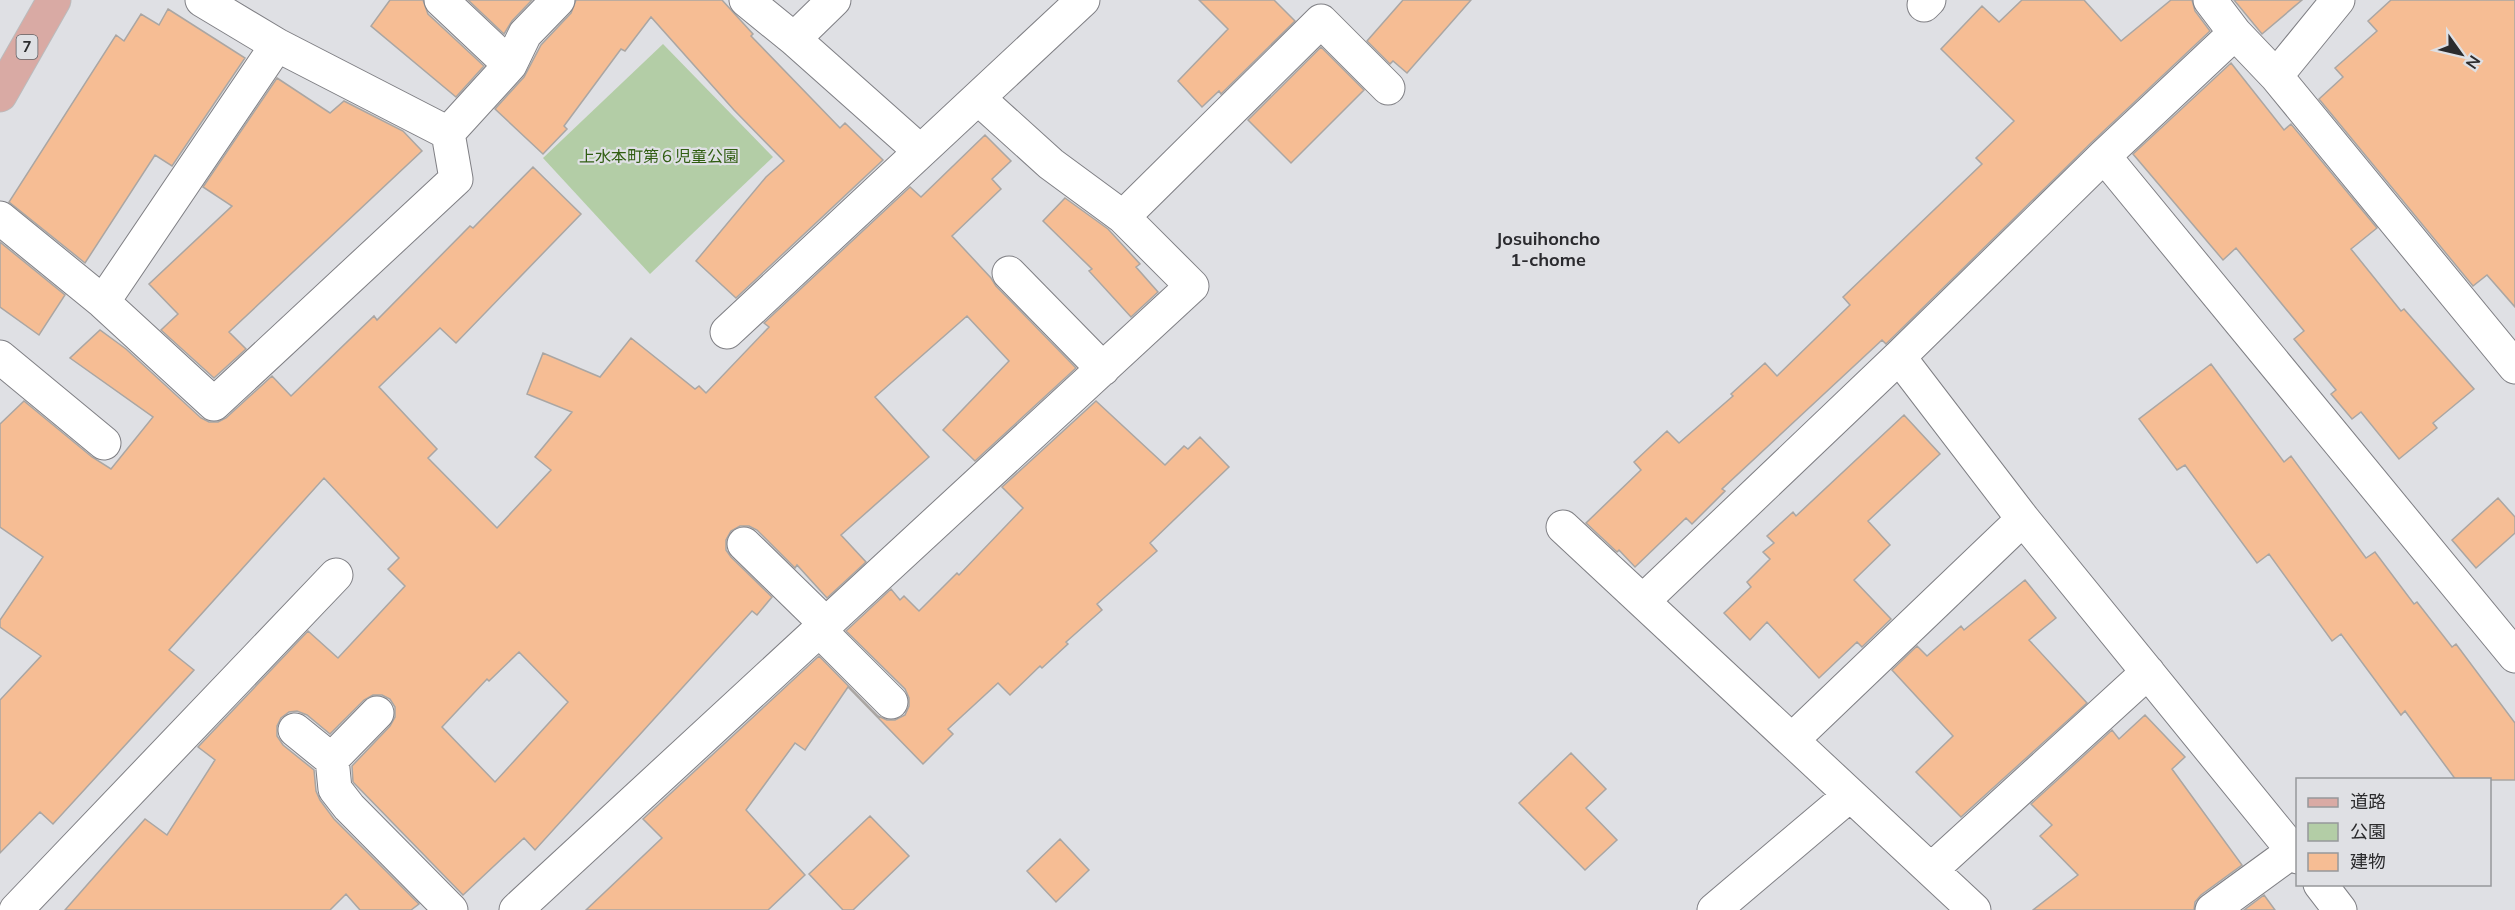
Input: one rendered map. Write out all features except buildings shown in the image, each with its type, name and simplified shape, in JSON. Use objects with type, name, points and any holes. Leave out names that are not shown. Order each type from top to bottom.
[{"type":"main road","name":"7","points":[[0,95],[54,0]]},
{"type":"street","points":[[202,0],[277,45],[448,133]]},
{"type":"street","points":[[441,0],[510,65]]},
{"type":"street","points":[[448,133],[510,65],[525,34],[558,0]]},
{"type":"street","points":[[746,0],[794,39],[920,151]]},
{"type":"street","points":[[794,39],[834,0]]},
{"type":"street","points":[[727,332],[1083,0]]},
{"type":"street","points":[[2210,0],[2235,33],[2276,76],[2515,367]]},
{"type":"street","points":[[2276,76],[2338,0]]},
{"type":"street","points":[[1123,217],[1321,21],[1388,88]]},
{"type":"street","points":[[1643,601],[1899,357],[2104,156],[2235,33]]},
{"type":"street","points":[[103,302],[277,45]]},
{"type":"street","points":[[516,910],[1192,286],[1123,217],[1051,164],[978,98]]},
{"type":"street","points":[[0,218],[103,302],[214,404],[456,179],[448,133]]},
{"type":"street","points":[[2104,156],[2515,656]]},
{"type":"street","points":[[1009,273],[1102,369]]},
{"type":"street","points":[[0,357],[104,443]]},
{"type":"street","points":[[1899,357],[2023,519],[2295,854],[2212,910]]},
{"type":"street","points":[[1792,740],[2023,519]]},
{"type":"street","points":[[1563,527],[1974,910]]},
{"type":"street","points":[[744,544],[891,702]]},
{"type":"street","points":[[16,910],[336,575]]},
{"type":"street","points":[[1931,870],[2148,672]]},
{"type":"street","points":[[332,760],[377,712]]},
{"type":"street","points":[[295,730],[332,760],[335,789],[349,807],[451,910]]},
{"type":"street","points":[[1713,910],[1850,795]]},
{"type":"street","points":[[2321,886],[2340,910]]},
{"type":"green space","name":"上水本町第６児童公園","points":[[663,44],[773,157],[650,274],[543,158]]},
{"type":"district","name":"Josuihoncho 1-chome","points":[[1548,249]]}]
